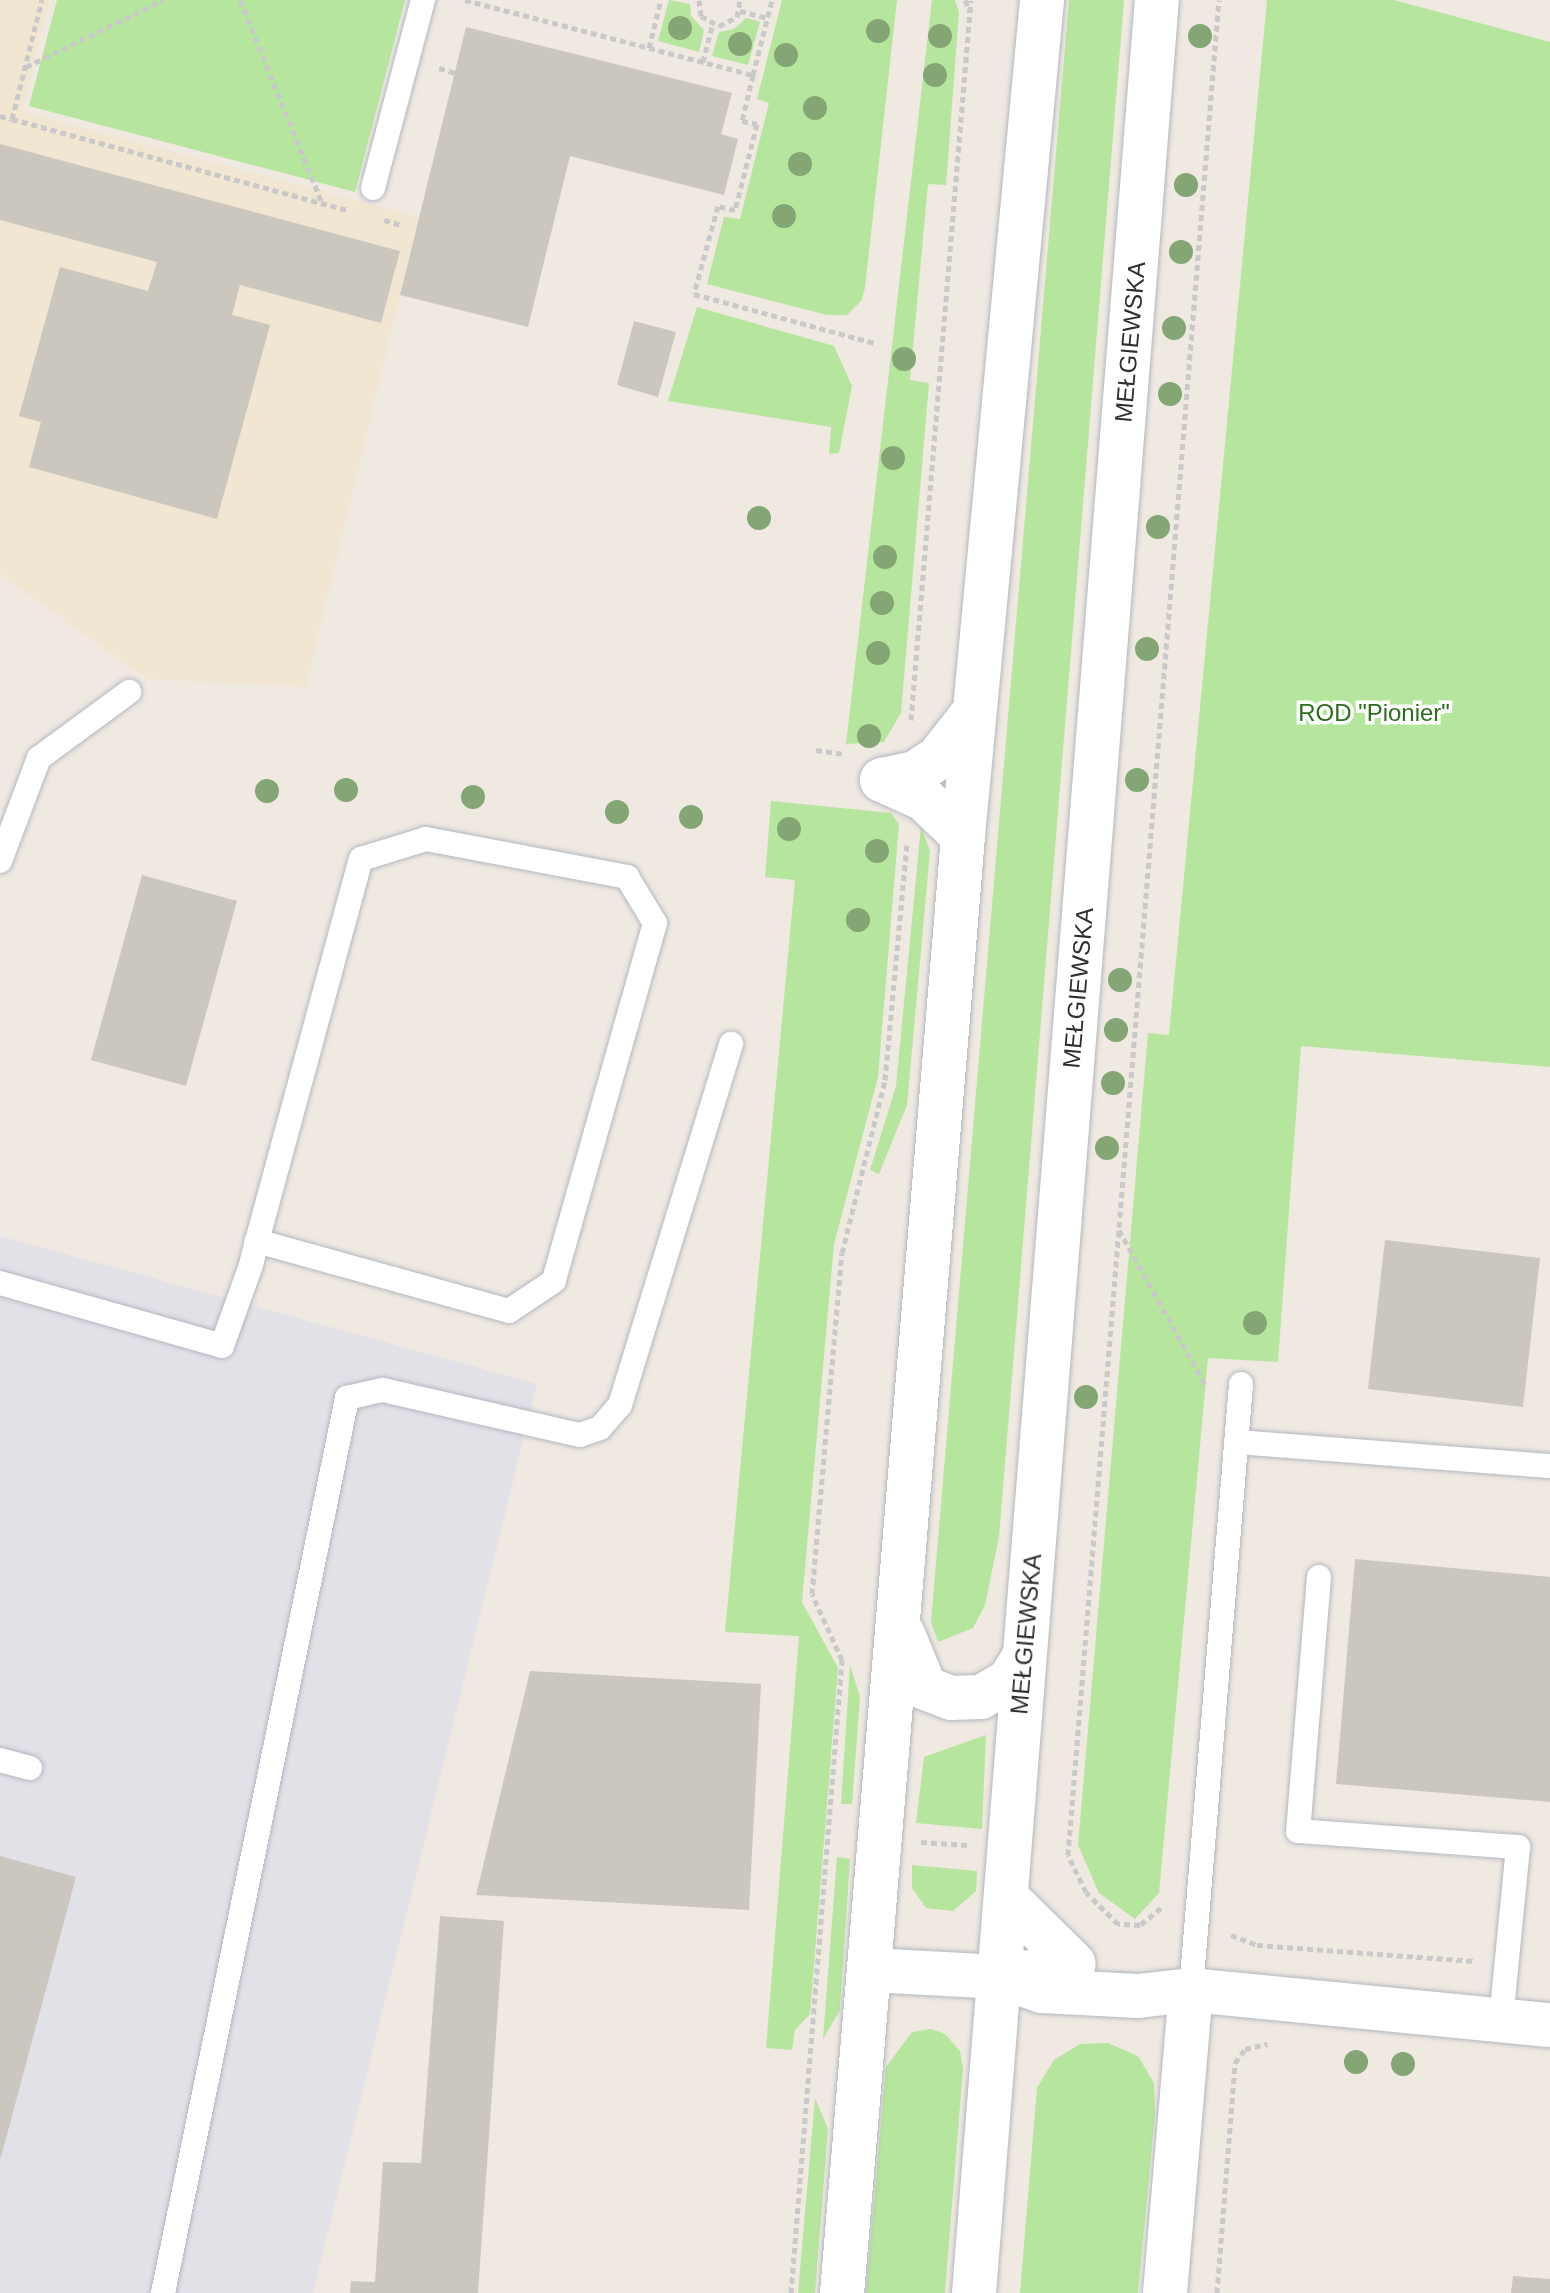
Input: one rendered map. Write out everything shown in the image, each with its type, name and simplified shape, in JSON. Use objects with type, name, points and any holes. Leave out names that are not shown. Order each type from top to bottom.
[{"type":"main road","points":[[842,2293],[963,836],[1042,0]]},
{"type":"main road","name":"MEŁGIEWSKA","points":[[974,2293],[1157,0]]},
{"type":"main road","points":[[882,769],[915,773],[938,758],[974,712]]},
{"type":"main road","points":[[882,769],[924,799],[963,836]]},
{"type":"main road","points":[[899,1620],[912,1667],[925,1688],[951,1698],[981,1697],[1009,1681],[1024,1657]]},
{"type":"main road","points":[[1006,1897],[1074,1964]]},
{"type":"main road","points":[[870,1970],[1001,1977],[1074,1964],[1141,1973],[1191,1990]]},
{"type":"main road","points":[[1001,1977],[1042,1991],[1138,1996],[1191,1990],[1550,2025]]},
{"type":"main road","points":[[1165,2293],[1191,1990]]},
{"type":"lane","points":[[373,188],[423,0]]},
{"type":"lane","points":[[0,861],[39,758],[129,692]]},
{"type":"lane","points":[[0,1283],[222,1346],[257,1241],[361,859],[426,839],[627,877],[655,923],[554,1281],[509,1311],[257,1241]]},
{"type":"lane","points":[[163,2293],[347,1398],[383,1390],[580,1435],[600,1428],[620,1405],[731,1044]]},
{"type":"lane","points":[[1191,1990],[1241,1384]]},
{"type":"lane","points":[[1236,1442],[1550,1466]]},
{"type":"lane","points":[[1319,1577],[1298,1831],[1518,1847],[1501,2021]]},
{"type":"lane","points":[[0,1760],[30,1768]]},
{"type":"path","points":[[12,119],[42,0]]},
{"type":"path","points":[[26,67],[163,0]]},
{"type":"path","points":[[240,0],[322,203]]},
{"type":"path","points":[[465,0],[753,75]]},
{"type":"path","points":[[649,48],[661,0]]},
{"type":"path","points":[[699,0],[701,16],[712,25],[732,22],[740,11],[740,0]]},
{"type":"path","points":[[772,0],[742,121],[757,124],[735,210],[718,206],[694,294],[874,343]]},
{"type":"path","points":[[965,0],[970,12]]},
{"type":"path","points":[[816,750],[882,769],[911,729],[971,0]]},
{"type":"path","points":[[1166,1897],[1152,1919],[1118,1924],[1086,1892],[1068,1855],[1219,0]]},
{"type":"path","points":[[740,11],[768,18]]},
{"type":"path","points":[[703,62],[712,25]]},
{"type":"path","points":[[0,116],[362,214]]},
{"type":"path","points":[[376,218],[402,225]]},
{"type":"path","points":[[791,2293],[842,1660],[812,1594],[842,1253],[885,1080],[907,842]]},
{"type":"path","points":[[1119,1230],[1212,1396]]},
{"type":"path","points":[[828,1833],[1068,1855]]},
{"type":"path","points":[[1225,1924],[1232,1936],[1257,1945],[1507,1964]]},
{"type":"path","points":[[1217,2293],[1235,2063],[1245,2049],[1281,2045]]},
{"type":"shaded area","points":[[0,0],[50,0],[22,112],[419,217],[306,687],[147,679],[0,574]]},
{"type":"shaded area","points":[[0,1236],[537,1384],[313,2293],[0,2293]]},
{"type":"green space","points":[[57,0],[405,0],[355,192],[29,106]]},
{"type":"green space","points":[[669,0],[690,4],[691,16],[704,30],[699,52],[658,41]]},
{"type":"green space","points":[[782,0],[897,0],[865,288],[861,301],[847,315],[827,315],[707,284],[724,217],[740,219],[769,103],[757,99]]},
{"type":"green space","points":[[932,0],[955,0],[959,12],[946,185],[928,184],[910,380],[929,383],[901,713],[884,742],[846,744]]},
{"type":"green space","points":[[1069,0],[1124,0],[999,1537],[985,1605],[973,1628],[938,1642],[931,1622]]},
{"type":"green space","name":"ROD \"Pionier\"","points":[[1267,0],[1394,0],[1550,42],[1550,1067],[1301,1046],[1278,1362],[1208,1358],[1159,1893],[1135,1919],[1099,1893],[1078,1845],[1148,1033],[1169,1035]]},
{"type":"green space","points":[[746,18],[760,22],[748,65],[712,56],[719,32],[734,29]]},
{"type":"green space","points":[[697,307],[834,346],[852,386],[839,453],[829,454],[831,427],[668,401]]},
{"type":"green space","points":[[771,801],[891,813],[899,824],[878,1077],[834,1244],[802,1602],[838,1668],[810,2014],[795,2030],[792,2050],[766,2048],[799,1636],[725,1632],[795,880],[765,877]]},
{"type":"green space","points":[[921,826],[930,851],[907,1105],[879,1174],[870,1170],[896,1086]]},
{"type":"green space","points":[[850,1665],[860,1697],[852,1804],[841,1804]]},
{"type":"green space","points":[[986,1735],[982,1829],[916,1823],[924,1757]]},
{"type":"green space","points":[[837,1857],[850,1859],[840,2010],[823,2039]]},
{"type":"green space","points":[[912,1865],[977,1871],[976,1891],[953,1911],[926,1908],[912,1888]]},
{"type":"green space","points":[[931,2029],[945,2034],[960,2051],[963,2068],[945,2293],[866,2293],[886,2067],[912,2032]]},
{"type":"green space","points":[[1108,2043],[1138,2056],[1154,2083],[1155,2114],[1138,2293],[1020,2293],[1037,2088],[1054,2060],[1080,2044]]},
{"type":"green space","points":[[815,2098],[828,2129],[815,2293],[798,2293]]},
{"type":"building","points":[[466,27],[732,93],[721,134],[738,139],[724,195],[570,156],[528,327],[400,295]]},
{"type":"building","points":[[0,144],[400,251],[381,323],[240,285],[232,315],[270,325],[217,519],[29,467],[41,422],[19,416],[60,267],[148,291],[157,262],[0,220]]},
{"type":"building","points":[[634,321],[676,332],[658,397],[617,385]]},
{"type":"building","points":[[142,875],[237,901],[186,1086],[91,1060]]},
{"type":"building","points":[[1385,1240],[1540,1258],[1523,1407],[1368,1389]]},
{"type":"building","points":[[1355,1559],[1550,1577],[1550,1802],[1336,1784]]},
{"type":"building","points":[[530,1671],[761,1684],[749,1910],[476,1895]]},
{"type":"building","points":[[0,1856],[76,1877],[1,2157],[0,2157]]},
{"type":"building","points":[[440,1916],[504,1921],[478,2293],[350,2293],[351,2281],[375,2282],[383,2162],[421,2163]]},
{"type":"building","points":[[1513,2276],[1550,2279],[1550,2293],[1511,2293]]}]
